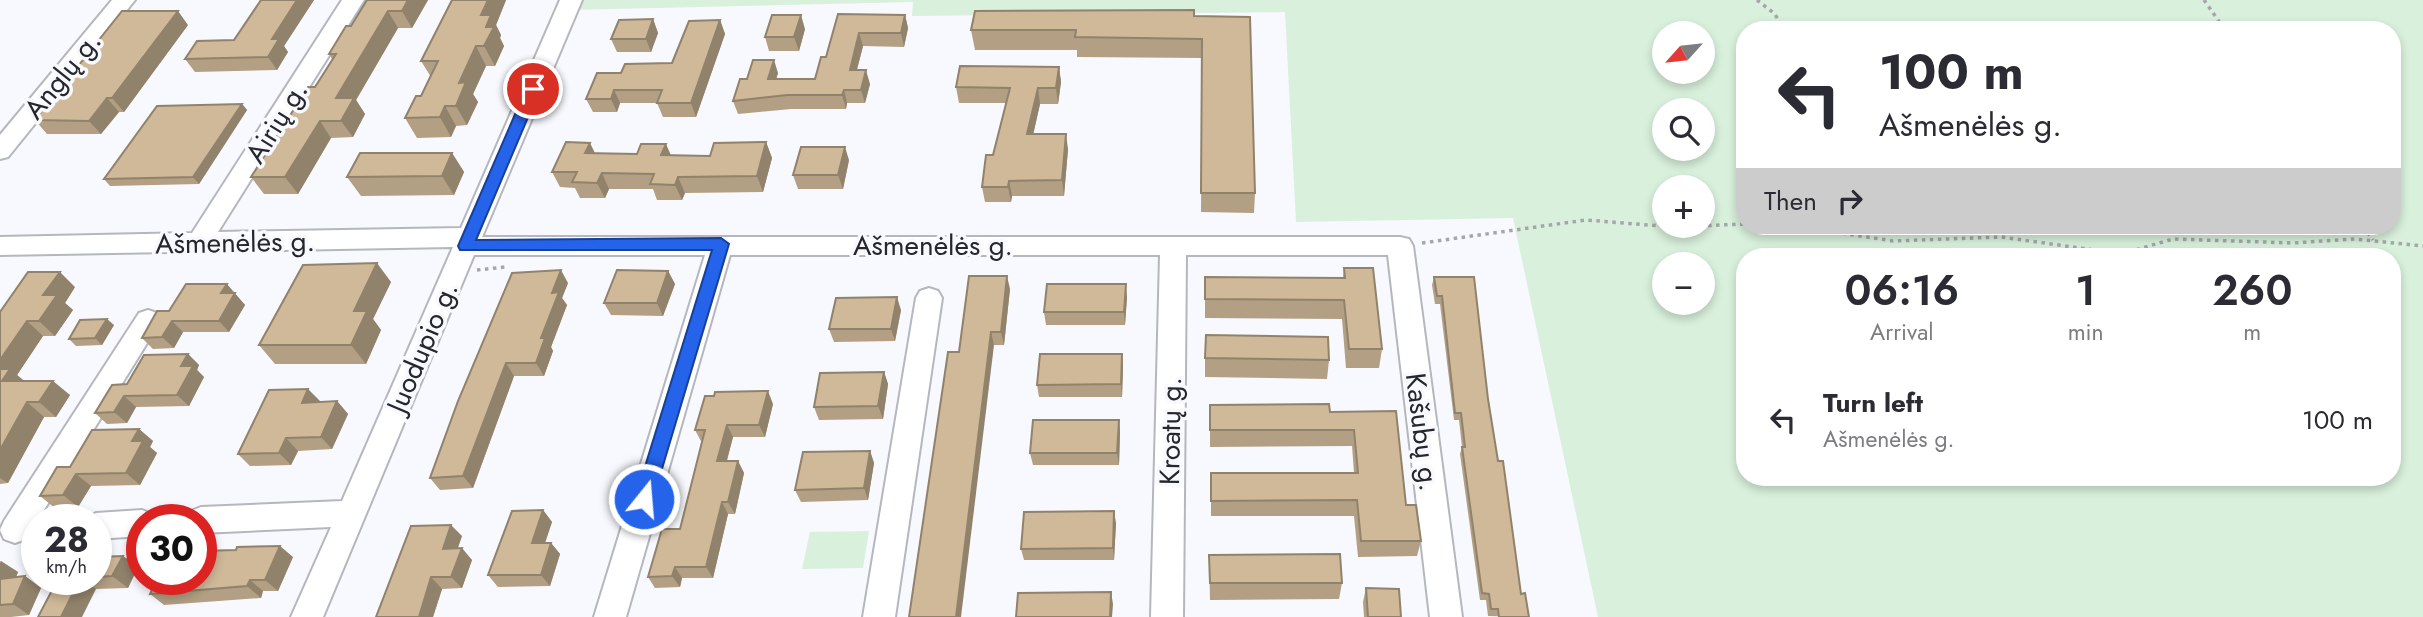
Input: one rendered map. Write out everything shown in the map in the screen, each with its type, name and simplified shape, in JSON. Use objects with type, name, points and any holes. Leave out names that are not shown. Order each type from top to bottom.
[{"type":"street","name":"Anglų g.","points":[[0,150],[124,0]]},
{"type":"street","name":"Airių g.","points":[[198,243],[353,0]]},
{"type":"street","name":"Juodupio g.","points":[[307,617],[571,0]]},
{"type":"street","name":"Ašmenėlės g.","points":[[0,246],[467,241],[1400,246]]},
{"type":"street","points":[[610,617],[721,244]]},
{"type":"street","name":"Kroatų g.","points":[[1167,617],[1173,246]]},
{"type":"street","name":"Kašubų g.","points":[[1400,246],[1446,617]]},
{"type":"street","points":[[879,617],[929,298]]},
{"type":"street","points":[[17,530],[148,320]]},
{"type":"street","points":[[217,519],[351,513]]},
{"type":"path","points":[[1757,0],[1775,14],[1778,21]]},
{"type":"path","points":[[2204,0],[2219,21]]},
{"type":"path","points":[[1400,246],[1586,220],[1673,227],[1736,224]]},
{"type":"path","points":[[1854,235],[1893,241],[2001,237],[2080,248]]},
{"type":"path","points":[[2369,235],[2373,240]]},
{"type":"path","points":[[2142,248],[2173,239],[2293,243],[2373,240],[2423,246]]},
{"type":"green space","points":[[575,0],[2423,0],[2423,617],[1598,617],[1513,218],[1296,222],[1285,12],[912,16],[913,2],[571,10]]},
{"type":"green space","points":[[869,531],[863,568],[802,569],[810,532]]},
{"type":"building","points":[[261,0],[297,0],[272,39],[279,39],[268,57],[185,59],[197,41],[234,40]]},
{"type":"building","points":[[367,0],[408,0],[402,11],[388,11],[336,98],[354,98],[341,121],[320,121],[285,177],[251,177],[308,87],[315,87],[336,54],[329,54],[346,26],[351,26]]},
{"type":"building","points":[[452,0],[488,0],[481,15],[491,15],[486,27],[494,27],[484,46],[476,46],[459,83],[466,82],[456,106],[445,106],[440,117],[405,118],[416,96],[421,96],[438,61],[421,61]]},
{"type":"building","points":[[1194,10],[1194,16],[1250,17],[1255,193],[1201,193],[1202,39],[1075,37],[1076,30],[971,30],[975,11]]},
{"type":"building","points":[[122,11],[178,11],[112,98],[107,98],[89,121],[35,120]]},
{"type":"building","points":[[838,14],[905,15],[901,33],[859,33],[850,70],[866,70],[861,90],[844,90],[842,95],[787,95],[733,101],[740,79],[747,79],[753,60],[774,60],[768,79],[815,79],[821,57],[826,57]]},
{"type":"building","points":[[772,15],[801,15],[794,37],[765,37]]},
{"type":"building","points":[[653,19],[646,39],[611,39],[619,20]]},
{"type":"building","points":[[720,20],[691,103],[657,103],[662,90],[614,90],[611,99],[586,99],[597,73],[621,73],[625,64],[672,63],[689,21]]},
{"type":"building","points":[[960,66],[1059,67],[1056,88],[1038,88],[1027,134],[1066,134],[1062,180],[1009,181],[1008,187],[982,187],[986,155],[993,155],[1010,88],[956,87]]},
{"type":"building","points":[[242,104],[193,177],[104,179],[157,106]]},
{"type":"building","points":[[566,142],[590,143],[585,153],[637,154],[641,144],[666,144],[661,155],[710,156],[714,143],[766,142],[757,176],[678,177],[675,185],[650,184],[654,174],[602,173],[597,183],[572,182],[577,172],[552,172]]},
{"type":"building","points":[[801,147],[845,147],[838,175],[793,175]]},
{"type":"building","points":[[360,153],[452,153],[442,176],[347,177]]},
{"type":"building","points":[[377,263],[354,311],[367,311],[351,345],[259,345],[303,265]]},
{"type":"building","points":[[1344,268],[1373,268],[1382,349],[1349,349],[1344,300],[1205,299],[1205,277],[1345,278]]},
{"type":"building","points":[[561,270],[552,293],[559,292],[541,338],[545,338],[536,363],[506,363],[463,476],[430,478],[458,401],[512,273]]},
{"type":"building","points":[[617,270],[668,271],[657,303],[604,303]]},
{"type":"building","points":[[28,272],[60,272],[43,295],[57,295],[39,321],[27,321],[0,360],[0,312]]},
{"type":"building","points":[[969,276],[1007,276],[1001,332],[991,332],[956,617],[909,617],[948,352],[959,352]]},
{"type":"building","points":[[1434,277],[1474,277],[1498,461],[1503,461],[1521,594],[1525,593],[1529,617],[1499,617],[1498,609],[1491,609],[1489,594],[1482,593],[1462,447],[1465,447],[1461,413],[1455,413],[1442,296],[1437,296]]},
{"type":"building","points":[[186,284],[227,284],[221,293],[235,293],[219,321],[172,321],[162,337],[142,338],[157,311],[169,311]]},
{"type":"building","points":[[1047,284],[1126,284],[1124,312],[1044,312]]},
{"type":"building","points":[[897,297],[891,329],[829,329],[836,298]]},
{"type":"building","points":[[107,319],[95,338],[69,339],[80,320]]},
{"type":"building","points":[[1206,335],[1328,337],[1329,360],[1205,358]]},
{"type":"building","points":[[188,354],[181,366],[193,366],[177,395],[124,396],[114,412],[95,413],[112,385],[127,384],[144,355]]},
{"type":"building","points":[[1040,354],[1122,354],[1121,384],[1037,385]]},
{"type":"building","points":[[0,369],[10,369],[2,381],[53,381],[39,402],[27,402],[0,450]]},
{"type":"building","points":[[884,372],[878,406],[814,407],[820,373]]},
{"type":"building","points":[[308,389],[302,403],[337,401],[321,437],[286,438],[279,453],[238,454],[269,390]]},
{"type":"building","points":[[768,391],[759,425],[727,425],[717,461],[738,461],[728,502],[722,502],[706,567],[675,567],[672,576],[648,577],[662,529],[680,529],[705,430],[695,430],[705,396],[714,396],[715,392]]},
{"type":"building","points":[[1329,404],[1330,412],[1396,411],[1406,505],[1416,505],[1421,541],[1361,541],[1357,500],[1211,501],[1211,473],[1358,473],[1354,430],[1210,430],[1210,405]]},
{"type":"building","points":[[1033,420],[1119,420],[1117,453],[1030,453]]},
{"type":"building","points":[[139,429],[132,441],[143,441],[126,473],[76,474],[63,495],[40,496],[57,467],[70,467],[92,430]]},
{"type":"building","points":[[870,451],[864,488],[795,490],[803,452]]},
{"type":"building","points":[[543,510],[532,543],[551,543],[541,575],[488,575],[512,511]]},
{"type":"building","points":[[1114,511],[1113,548],[1021,549],[1024,512]]},
{"type":"building","points":[[451,525],[443,549],[462,548],[451,577],[431,577],[419,617],[376,617],[411,526]]},
{"type":"building","points":[[280,546],[265,580],[250,580],[247,586],[217,588],[217,551],[236,550],[237,547]]},
{"type":"building","points":[[1340,554],[1342,583],[1210,583],[1209,555]]},
{"type":"building","points":[[112,556],[123,556],[112,576]]},
{"type":"building","points":[[21,576],[21,585],[13,604],[0,605],[0,579]]},
{"type":"building","points":[[1366,588],[1399,589],[1401,617],[1368,617]]},
{"type":"building","points":[[1111,592],[1110,617],[1016,617],[1018,593]]},
{"type":"building","points":[[50,595],[72,595],[61,617],[38,617]]},
{"type":"route","points":[[533,89],[466,246],[721,244],[644,499]]}]
